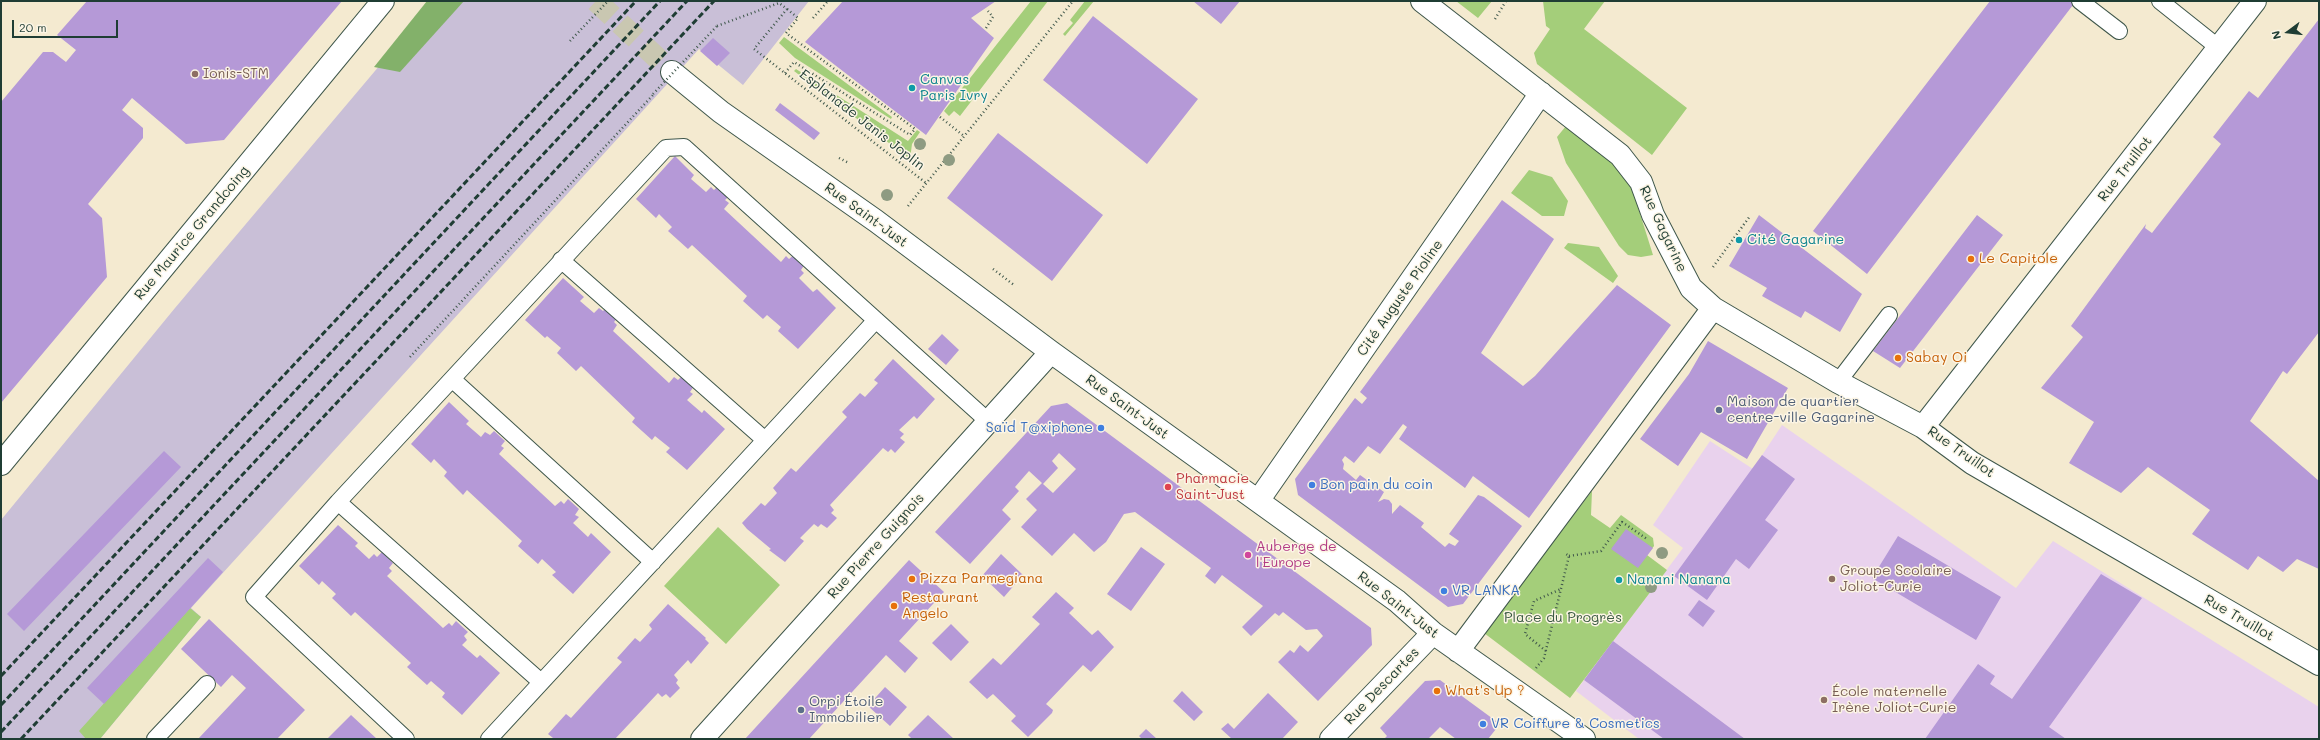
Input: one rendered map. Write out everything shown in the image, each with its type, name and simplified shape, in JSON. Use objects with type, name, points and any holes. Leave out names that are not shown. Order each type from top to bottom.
[{"type":"street","name":"Rue Maurice Grandcoing","points":[[1,464],[383,1]]},
{"type":"street","name":"Rue Gagarine","points":[[1422,1],[1620,155],[1641,182],[1663,235],[1691,288],[1713,308],[1838,382],[1923,426]]},
{"type":"street","name":"Rue Truillot","points":[[2255,1],[1923,426],[1972,463],[2319,664]]},
{"type":"street","name":"Rue Saint-Just","points":[[672,72],[721,112],[864,213],[1051,352],[1397,601],[1433,633],[1584,739]]},
{"type":"street","name":"Cité Auguste Pioline","points":[[1258,501],[1541,93]]},
{"type":"street","points":[[1458,651],[1713,308]]},
{"type":"street","name":"Rue Pierre Guignois","points":[[702,739],[1051,352]]},
{"type":"street","name":"Rue Descartes","points":[[1331,739],[1433,633]]},
{"type":"lane","points":[[2080,1],[2119,31]]},
{"type":"lane","points":[[2160,1],[2219,48]]},
{"type":"lane","points":[[406,739],[254,597],[338,502],[666,148],[684,147],[989,422]]},
{"type":"lane","points":[[562,260],[765,440]]},
{"type":"lane","points":[[1838,382],[1889,315]]},
{"type":"lane","points":[[489,739],[876,320]]},
{"type":"lane","points":[[452,379],[653,562]]},
{"type":"lane","points":[[338,502],[541,682]]},
{"type":"lane","points":[[155,739],[207,684]]},
{"type":"path","points":[[570,41],[608,1]]},
{"type":"path","points":[[813,18],[828,1]]},
{"type":"path","points":[[908,206],[1073,1]]},
{"type":"path","points":[[410,357],[717,26],[779,3],[798,18],[786,33],[915,129],[910,136],[794,62],[785,73]]},
{"type":"path","name":"Esplanade Janis Joplin","points":[[787,9],[754,49],[926,183]]},
{"type":"path","points":[[986,28],[993,17],[988,11]]},
{"type":"path","points":[[940,117],[964,136]]},
{"type":"path","points":[[1691,288],[1715,265],[1750,216]]},
{"type":"path","points":[[1544,536],[1569,556],[1601,551],[1622,522],[1647,539]]},
{"type":"path","points":[[1533,672],[1544,658],[1569,556]]},
{"type":"path","points":[[1546,650],[1525,634],[1534,601],[1561,590]]},
{"type":"shaded area","points":[[434,1],[809,1],[743,85],[699,49],[191,608],[201,617],[100,739],[1,739],[1,520],[175,308]]},
{"type":"shaded area","name":"Groupe Scolaire Joliot-Curie","points":[[1782,425],[2016,588],[2053,541],[2319,707],[2319,739],[1639,739],[1576,691],[1683,548],[1653,525],[1710,441],[1753,469]]},
{"type":"green space","points":[[427,1],[464,1],[400,72],[374,67]]},
{"type":"green space","points":[[1031,1],[1048,1],[960,116],[954,111],[949,116],[944,111]]},
{"type":"green space","points":[[1085,1],[1094,1],[1065,36],[1063,34],[1073,23],[1070,20]]},
{"type":"green space","points":[[1456,1],[1492,1],[1478,18]]},
{"type":"green space","points":[[1543,1],[1605,1],[1584,29],[1687,108],[1652,155],[1537,64],[1534,53],[1550,29],[1546,26]]},
{"type":"green space","points":[[784,37],[892,117],[891,119],[795,58],[779,43]]},
{"type":"green space","points":[[796,69],[908,141],[917,130],[920,132],[912,144],[910,159],[794,71]]},
{"type":"green space","points":[[1566,126],[1614,164],[1631,185],[1653,255],[1641,257],[1628,255],[1619,246],[1566,163],[1557,137]]},
{"type":"green space","points":[[1529,170],[1552,177],[1568,201],[1564,216],[1542,216],[1511,193]]},
{"type":"green space","points":[[1568,243],[1599,247],[1618,276],[1613,283],[1564,248]]},
{"type":"green space","name":"Place du Progrès","points":[[1592,491],[1591,515],[1610,528],[1621,515],[1653,538],[1654,546],[1647,555],[1667,570],[1570,698],[1484,633]]},
{"type":"green space","points":[[718,527],[780,585],[726,644],[664,586]]},
{"type":"green space","points":[[190,608],[201,617],[100,739],[86,739],[79,731]]},
{"type":"building","points":[[87,1],[342,1],[224,140],[186,144],[132,98],[122,110],[143,128],[143,138],[88,204],[102,218],[107,277],[1,403],[1,102],[43,52],[53,52],[66,62],[76,50],[57,35]]},
{"type":"building","name":"Canvas Paris Ivry","points":[[843,1],[996,1],[971,18],[994,38],[926,135],[805,42]]},
{"type":"building","points":[[1193,1],[1240,1],[1221,24]]},
{"type":"building","points":[[1990,1],[2076,1],[1867,274],[1813,231]]},
{"type":"building","points":[[1093,16],[1198,99],[1147,164],[1043,80]]},
{"type":"building","points":[[2319,19],[2319,332],[2287,374],[2283,371],[2250,421],[2319,481],[2319,569],[2297,559],[2283,572],[2258,556],[2248,570],[2192,534],[2210,510],[2148,467],[2121,493],[2069,463],[2094,422],[2041,388],[2083,337],[2071,326],[2146,224],[2145,228],[2152,233],[2221,144],[2213,137],[2249,91],[2258,98]]},
{"type":"building","points":[[713,38],[730,53],[717,66],[700,51]]},
{"type":"building","points":[[780,103],[820,133],[814,140],[775,110]]},
{"type":"building","points":[[998,133],[1103,215],[1052,281],[947,198]]},
{"type":"building","points":[[675,156],[694,175],[691,179],[706,192],[711,187],[714,190],[719,185],[730,195],[725,200],[729,203],[724,209],[781,262],[786,256],[789,259],[795,254],[805,264],[801,270],[804,273],[799,278],[813,292],[817,289],[836,308],[798,349],[778,331],[781,327],[767,315],[763,319],[743,301],[747,296],[692,245],[688,249],[668,231],[672,227],[659,214],[656,218],[636,199]]},
{"type":"building","points":[[1502,200],[1554,239],[1481,353],[1523,386],[1535,376],[1617,285],[1671,325],[1529,518],[1473,476],[1465,488],[1399,439],[1407,427],[1403,424],[1380,454],[1368,446],[1354,463],[1345,456],[1342,460],[1344,464],[1343,469],[1356,480],[1360,475],[1384,492],[1378,502],[1384,499],[1389,500],[1392,504],[1392,514],[1400,505],[1424,523],[1421,527],[1445,547],[1449,543],[1455,546],[1459,541],[1449,534],[1478,495],[1484,497],[1522,526],[1463,604],[1448,607],[1298,495],[1295,479],[1355,398],[1362,404],[1367,398],[1360,392]]},
{"type":"building","points":[[1759,215],[1862,294],[1840,332],[1805,311],[1801,318],[1762,296],[1767,288],[1729,266]]},
{"type":"building","points":[[1977,215],[2003,235],[1900,368],[1873,351]]},
{"type":"building","points":[[563,278],[584,297],[580,301],[594,313],[599,308],[603,311],[607,307],[619,316],[614,322],[617,325],[613,331],[669,383],[674,377],[678,380],[682,376],[694,386],[690,392],[693,394],[687,400],[702,413],[704,410],[725,429],[687,470],[666,452],[670,448],[655,436],[652,440],[632,422],[635,418],[581,366],[576,371],[557,353],[561,348],[547,336],[545,338],[525,320]]},
{"type":"building","points":[[942,334],[959,350],[946,365],[928,349]]},
{"type":"building","name":"Maison de quartier centre-ville Gagarine","points":[[1708,341],[1788,388],[1747,459],[1701,432],[1678,466],[1640,439],[1689,374]]},
{"type":"building","points":[[893,359],[935,399],[917,419],[914,416],[899,430],[904,434],[900,438],[905,442],[895,453],[891,449],[888,452],[883,448],[830,505],[834,510],[831,513],[837,518],[827,528],[821,524],[818,527],[814,524],[800,538],[804,541],[785,562],[769,550],[771,549],[742,523],[761,503],[765,506],[777,493],[773,488],[791,468],[796,472],[847,417],[842,412],[860,393],[865,397],[878,383],[874,380]]},
{"type":"building","points":[[449,402],[469,421],[466,424],[481,437],[485,432],[490,435],[494,431],[505,441],[501,446],[504,448],[499,454],[555,506],[561,501],[564,504],[568,499],[579,509],[575,515],[579,517],[573,523],[588,537],[591,533],[611,552],[573,594],[552,575],[556,572],[542,559],[538,564],[518,546],[522,541],[467,490],[463,495],[444,476],[447,472],[434,459],[431,463],[411,444]]},
{"type":"building","points":[[1067,403],[1371,628],[1372,645],[1318,701],[1278,662],[1290,650],[1294,653],[1300,645],[1308,652],[1323,636],[1317,629],[1306,630],[1283,612],[1279,616],[1275,613],[1251,636],[1242,627],[1263,606],[1222,575],[1215,584],[1205,576],[1211,568],[1135,512],[1124,514],[1106,542],[1094,552],[1074,533],[1052,556],[1021,527],[1037,510],[1026,499],[1042,483],[1029,471],[1015,487],[1019,491],[1002,510],[1011,519],[970,564],[935,532],[1051,406]],"holes":[[[1059,453],[1076,469],[1053,493],[1043,484],[1058,468],[1052,461]]]},
{"type":"building","points":[[164,451],[181,467],[24,631],[7,614]]},
{"type":"building","points":[[1762,455],[1795,479],[1765,520],[1778,530],[1749,569],[1736,559],[1707,600],[1674,576]]},
{"type":"building","points":[[338,525],[358,543],[355,546],[369,559],[374,554],[377,557],[382,552],[393,563],[389,568],[392,571],[387,576],[443,628],[449,623],[452,626],[456,621],[468,632],[464,636],[467,640],[462,645],[477,658],[480,655],[500,673],[462,715],[442,697],[445,693],[431,681],[427,685],[407,667],[411,663],[355,612],[351,616],[332,598],[336,594],[322,581],[319,585],[299,566]]},
{"type":"building","points":[[1626,529],[1653,548],[1638,568],[1611,549]]},
{"type":"building","points":[[1898,536],[2001,597],[1976,640],[1872,578]]},
{"type":"building","points":[[1141,547],[1165,564],[1131,611],[1107,594]]},
{"type":"building","points":[[1001,554],[1023,575],[1004,597],[982,576]]},
{"type":"building","points":[[208,558],[223,572],[104,704],[87,688]]},
{"type":"building","points":[[909,560],[944,592],[899,641],[918,658],[905,673],[886,655],[809,739],[745,739]]},
{"type":"building","points":[[2101,574],[2142,598],[2049,727],[2066,739],[1925,739],[1978,664],[1995,676],[1990,684],[2012,699]]},
{"type":"building","points":[[1056,592],[1074,608],[1069,613],[1092,635],[1098,630],[1114,647],[1091,672],[1083,665],[1046,704],[1053,710],[1052,713],[1028,737],[1011,721],[1016,716],[993,694],[987,699],[969,682],[993,658],[1001,665],[1040,624],[1032,617]]},
{"type":"building","points":[[1699,600],[1715,611],[1703,627],[1688,615]]},
{"type":"building","points":[[668,604],[706,638],[705,639],[709,643],[691,664],[688,660],[674,675],[678,680],[676,683],[680,688],[670,698],[666,694],[662,697],[658,693],[615,739],[551,739],[553,738],[548,734],[566,714],[571,718],[622,662],[617,658],[635,638],[640,642],[652,629],[649,625]]},
{"type":"building","points":[[209,619],[305,710],[277,739],[198,739],[246,688],[232,675],[221,687],[181,649]]},
{"type":"building","points":[[951,624],[969,642],[951,661],[932,643]]},
{"type":"building","points":[[1613,641],[1745,739],[1664,739],[1584,680]]},
{"type":"building","points":[[1440,680],[1500,724],[1488,739],[1456,739],[1440,727],[1428,739],[1384,739],[1387,736],[1380,728],[1425,681]]},
{"type":"building","points":[[885,687],[907,707],[890,726],[868,706]]},
{"type":"building","points":[[1182,691],[1203,712],[1194,721],[1173,701]]},
{"type":"building","points":[[1268,693],[1298,722],[1282,739],[1232,739],[1221,729],[1228,723],[1234,729]]},
{"type":"building","points":[[351,715],[377,739],[327,739]]},
{"type":"building","points":[[928,715],[954,739],[912,739],[908,735]]},
{"type":"building","points":[[1146,729],[1157,739],[1142,739],[1139,736]]},
{"type":"tunnel","points":[[596,1],[672,72]]},
{"type":"railway","points":[[1,676],[636,1]]},
{"type":"railway","points":[[1,705],[660,1]]},
{"type":"railway","points":[[1,732],[687,1]]},
{"type":"railway","points":[[21,739],[714,1]]},
{"type":"place","name":"Ionis-STM","points":[[195,74]]},
{"type":"place","name":"Canvas Paris Ivry","points":[[912,88]]},
{"type":"place","name":"Cité Gagarine","points":[[1739,240]]},
{"type":"place","name":"Le Capitole","points":[[1971,259]]},
{"type":"place","name":"Sabay Oi","points":[[1898,358]]},
{"type":"place","name":"Maison de quartier centre-ville Gagarine","points":[[1719,410]]},
{"type":"place","name":"Saïd T@xiphone","points":[[1101,428]]},
{"type":"place","name":"Bon pain du coin","points":[[1312,485]]},
{"type":"place","name":"Pharmacie Saint-Just","points":[[1168,487]]},
{"type":"place","name":"Auberge de l'Europe","points":[[1248,555]]},
{"type":"place","name":"Pizza Parmegiana","points":[[912,579]]},
{"type":"place","name":"Groupe Scolaire Joliot-Curie","points":[[1832,579]]},
{"type":"place","name":"Nanani Nanana","points":[[1619,580]]},
{"type":"place","name":"VR LANKA","points":[[1444,591]]},
{"type":"place","name":"Restaurant Angelo","points":[[894,606]]},
{"type":"place","name":"What's Up ?","points":[[1437,691]]},
{"type":"place","name":"École maternelle Irène Joliot-Curie","points":[[1824,700]]},
{"type":"place","name":"Orpi Étoile Immobilier","points":[[801,710]]},
{"type":"place","name":"VR Coiffure & Cosmetics","points":[[1483,724]]}]
